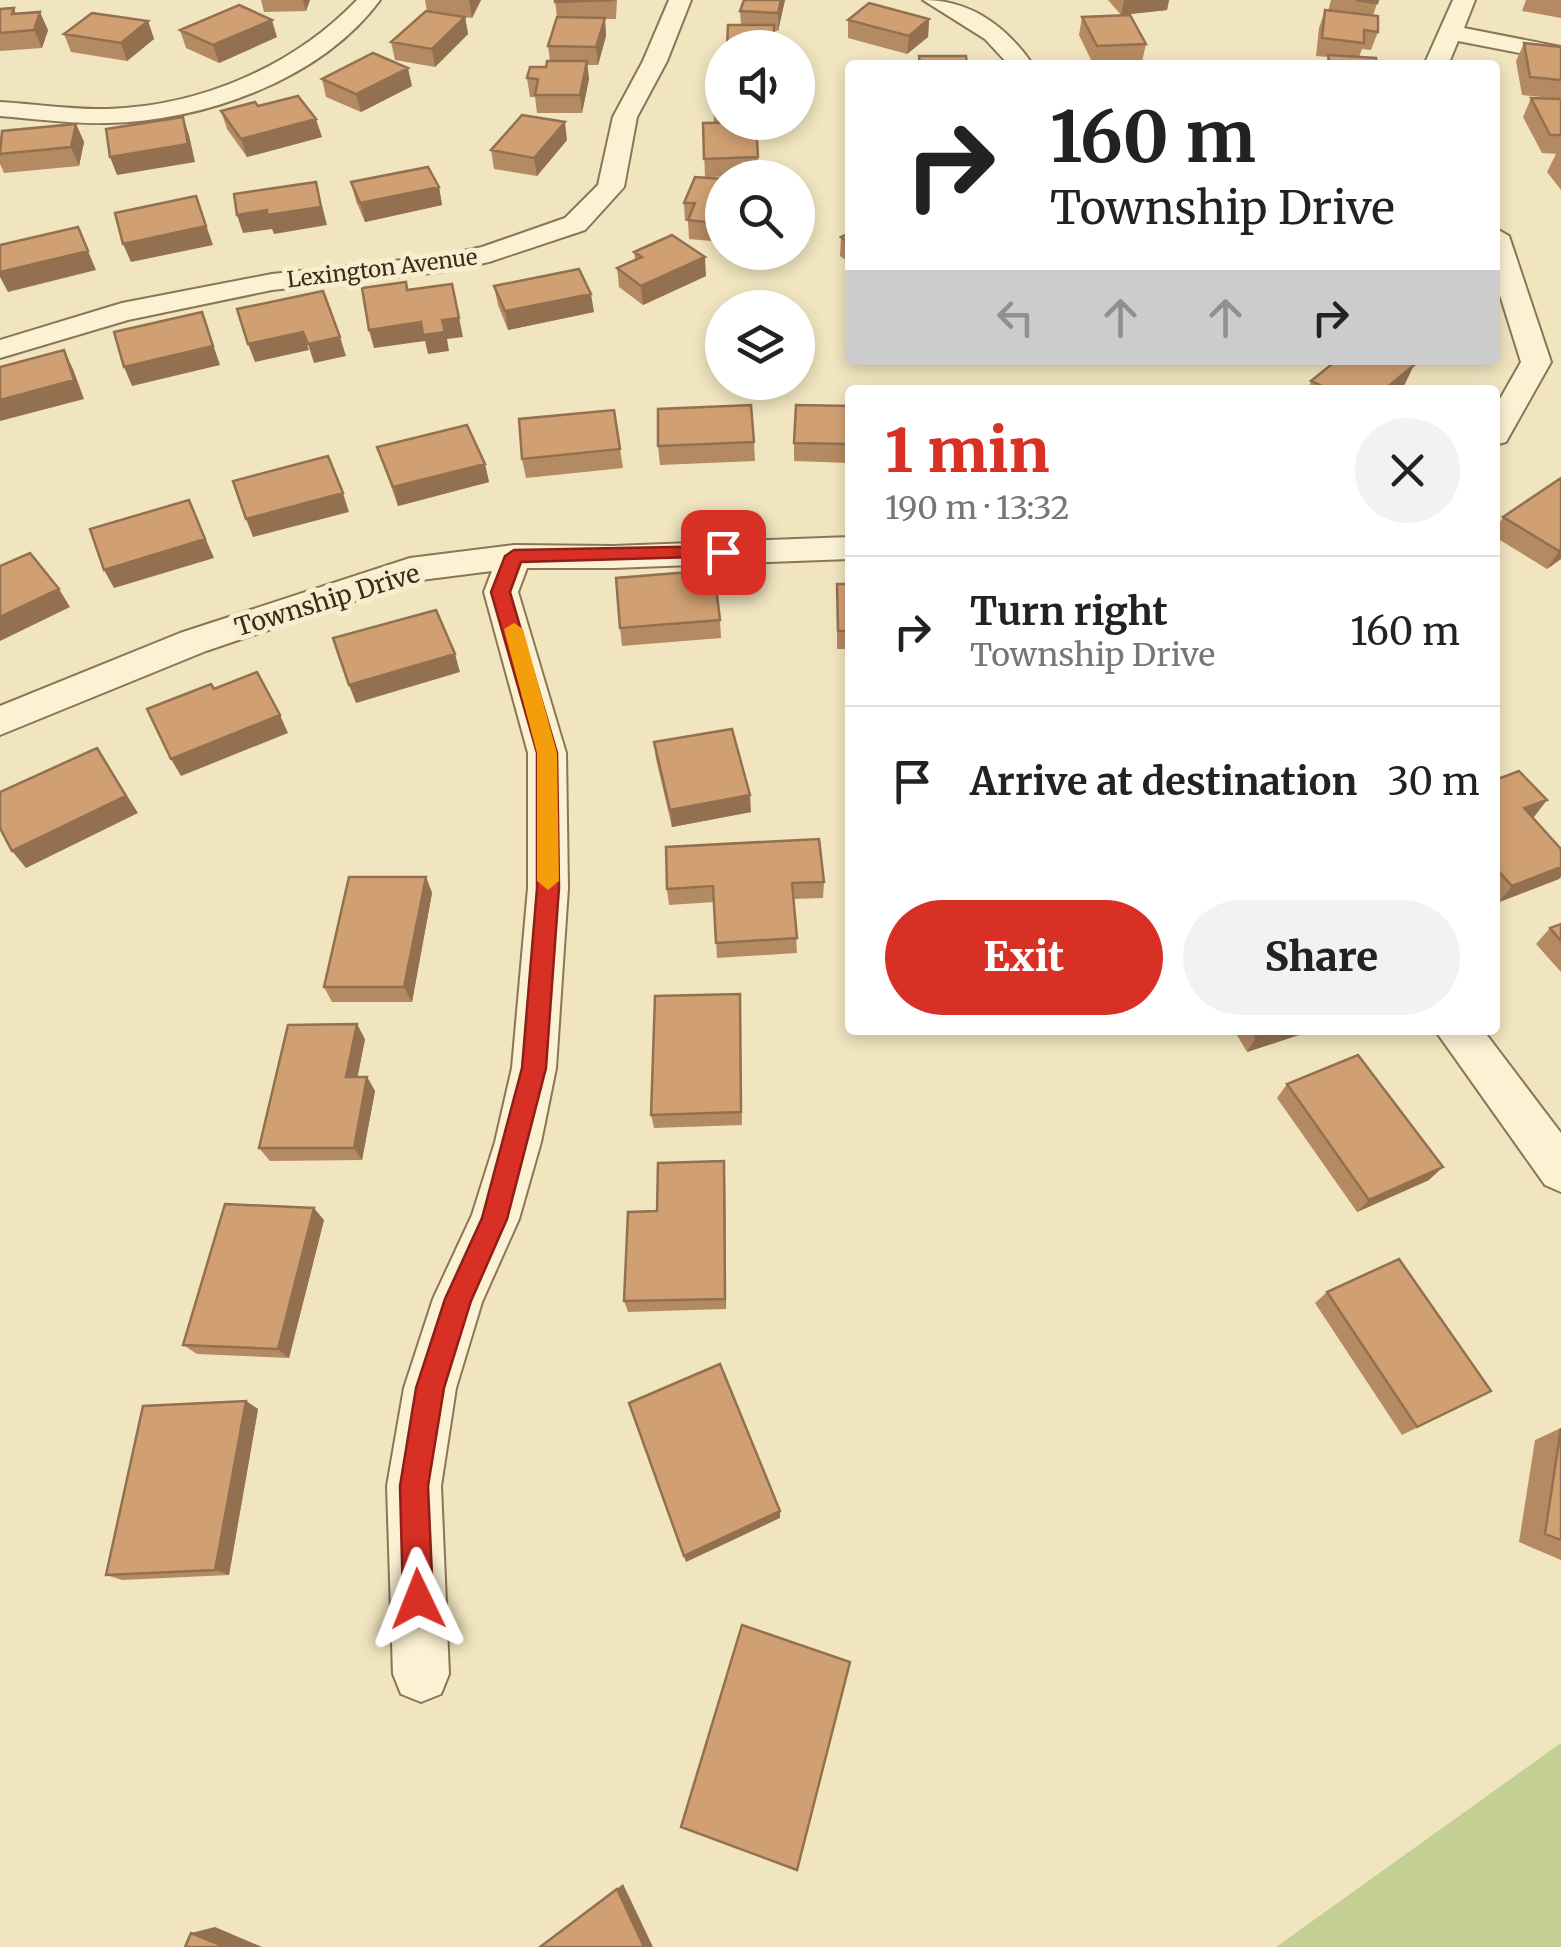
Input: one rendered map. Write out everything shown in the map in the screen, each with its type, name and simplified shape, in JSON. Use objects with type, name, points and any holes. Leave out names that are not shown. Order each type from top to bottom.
[{"type":"street","points":[[0,109],[108,116],[154,112],[199,102],[256,80],[304,55],[352,20],[369,0]]},
{"type":"street","name":"Lexington Avenue","points":[[0,349],[122,312],[272,282],[440,264],[489,254],[576,224],[611,187],[624,117],[655,62],[680,0]]},
{"type":"street","points":[[934,0],[987,28],[1009,45],[1018,60]]},
{"type":"street","points":[[1438,60],[1464,0]]},
{"type":"street","points":[[1450,32],[1561,54]]},
{"type":"street","points":[[1500,251],[1536,362],[1500,426]]},
{"type":"street","name":"Township Drive","points":[[0,721],[193,642],[410,570],[514,556],[614,557],[845,548]]},
{"type":"street","points":[[421,1674],[414,1486],[430,1388],[458,1299],[494,1219],[518,1142],[534,1068],[548,888],[547,753],[501,592],[514,556]]},
{"type":"street","points":[[1461,1035],[1561,1170]]},
{"type":"green space","points":[[1561,1743],[1561,1947],[1276,1947]]},
{"type":"building","points":[[744,0],[781,0],[778,13],[740,11]]},
{"type":"building","points":[[869,3],[929,19],[909,36],[848,20]]},
{"type":"building","points":[[239,5],[272,20],[213,45],[180,30]]},
{"type":"building","points":[[14,8],[12,14],[40,12],[34,30],[0,33],[0,9]]},
{"type":"building","points":[[1325,10],[1378,16],[1378,32],[1364,30],[1364,43],[1322,38]]},
{"type":"building","points":[[426,11],[465,17],[432,49],[391,42]]},
{"type":"building","points":[[92,13],[148,21],[121,43],[64,34]]},
{"type":"building","points":[[1130,15],[1146,44],[1097,46],[1082,17]]},
{"type":"building","points":[[557,17],[605,18],[596,47],[548,46]]},
{"type":"building","points":[[728,25],[774,25],[774,30],[728,30]]},
{"type":"building","points":[[1524,43],[1561,47],[1561,80],[1530,77]]},
{"type":"building","points":[[373,53],[408,68],[356,94],[322,79]]},
{"type":"building","points":[[1328,55],[1376,60],[1329,60]]},
{"type":"building","points":[[919,56],[966,56],[966,60],[919,60]]},
{"type":"building","points":[[547,61],[587,61],[580,95],[535,95],[538,79],[527,78],[530,67],[546,67]]},
{"type":"building","points":[[298,96],[316,119],[241,139],[221,111],[255,102],[258,106]]},
{"type":"building","points":[[1531,98],[1561,99],[1561,135],[1550,135]]},
{"type":"building","points":[[522,115],[565,122],[534,158],[491,150]]},
{"type":"building","points":[[183,117],[188,144],[110,157],[106,129]]},
{"type":"building","points":[[703,123],[705,140],[757,140],[758,157],[704,159]]},
{"type":"building","points":[[76,124],[71,147],[0,154],[2,131]]},
{"type":"building","points":[[428,167],[439,187],[360,203],[351,182]]},
{"type":"building","points":[[695,177],[705,178],[705,222],[688,220],[695,203],[684,203]]},
{"type":"building","points":[[316,182],[321,207],[237,215],[234,194]]},
{"type":"building","points":[[196,196],[206,226],[123,244],[115,213]]},
{"type":"building","points":[[78,227],[88,251],[0,272],[0,245]]},
{"type":"building","points":[[672,235],[705,257],[641,286],[617,268],[642,257],[634,252]]},
{"type":"building","points":[[579,269],[591,294],[505,311],[494,286]]},
{"type":"building","points":[[406,282],[407,290],[452,284],[459,318],[442,320],[445,332],[423,335],[421,322],[369,330],[362,288]]},
{"type":"building","points":[[323,291],[340,337],[308,344],[303,332],[248,344],[237,309]]},
{"type":"building","points":[[202,312],[213,346],[124,367],[114,332]]},
{"type":"building","points":[[64,350],[74,380],[0,400],[0,367]]},
{"type":"building","points":[[1331,365],[1414,365],[1390,385],[1319,385],[1311,381]]},
{"type":"building","points":[[751,405],[754,442],[658,446],[658,409]]},
{"type":"building","points":[[796,405],[845,406],[845,444],[794,443]]},
{"type":"building","points":[[614,410],[620,449],[522,459],[519,419]]},
{"type":"building","points":[[467,425],[485,464],[393,487],[377,447]]},
{"type":"building","points":[[328,456],[343,493],[246,519],[233,481]]},
{"type":"building","points":[[1561,478],[1561,549],[1559,551],[1503,517]]},
{"type":"building","points":[[189,500],[205,539],[104,570],[90,529]]},
{"type":"building","points":[[30,553],[59,589],[0,617],[0,566]]},
{"type":"building","points":[[714,570],[720,620],[620,628],[616,578]]},
{"type":"building","points":[[837,584],[845,584],[845,631],[838,631]]},
{"type":"building","points":[[436,610],[455,654],[349,685],[333,638]]},
{"type":"building","points":[[257,672],[280,715],[171,759],[147,709],[211,684],[214,689]]},
{"type":"building","points":[[732,729],[750,795],[670,810],[654,742]]},
{"type":"building","points":[[97,748],[126,796],[12,851],[0,828],[0,792]]},
{"type":"building","points":[[1519,771],[1547,800],[1524,808],[1561,849],[1561,867],[1512,886],[1500,873],[1500,778]]},
{"type":"building","points":[[819,839],[824,882],[792,883],[797,938],[716,943],[713,886],[667,889],[666,847]]},
{"type":"building","points":[[349,877],[426,877],[404,987],[324,987]]},
{"type":"building","points":[[1561,924],[1561,941],[1550,928]]},
{"type":"building","points":[[740,994],[741,1112],[651,1115],[655,996]]},
{"type":"building","points":[[357,1024],[346,1077],[367,1077],[354,1148],[259,1148],[288,1025]]},
{"type":"building","points":[[1358,1055],[1443,1167],[1369,1200],[1287,1084]]},
{"type":"building","points":[[724,1161],[725,1299],[624,1301],[628,1212],[657,1211],[658,1163]]},
{"type":"building","points":[[225,1204],[314,1208],[278,1349],[183,1345]]},
{"type":"building","points":[[1399,1259],[1491,1391],[1417,1427],[1327,1292]]},
{"type":"building","points":[[720,1364],[780,1511],[684,1556],[629,1403]]},
{"type":"building","points":[[246,1401],[215,1570],[106,1575],[143,1406]]},
{"type":"building","points":[[1561,1428],[1561,1540],[1545,1534]]},
{"type":"building","points":[[742,1625],[850,1662],[797,1870],[681,1827]]},
{"type":"building","points":[[617,1889],[644,1947],[540,1947]]},
{"type":"building","points":[[191,1933],[225,1947],[185,1947]]},
{"type":"slow traffic","points":[[514,629],[547,753],[548,881]]},
{"type":"route","points":[[418,1599],[414,1486],[430,1388],[458,1299],[494,1219],[518,1142],[534,1068],[537,1032],[548,888],[547,753],[501,592],[514,556],[723,552]]}]
